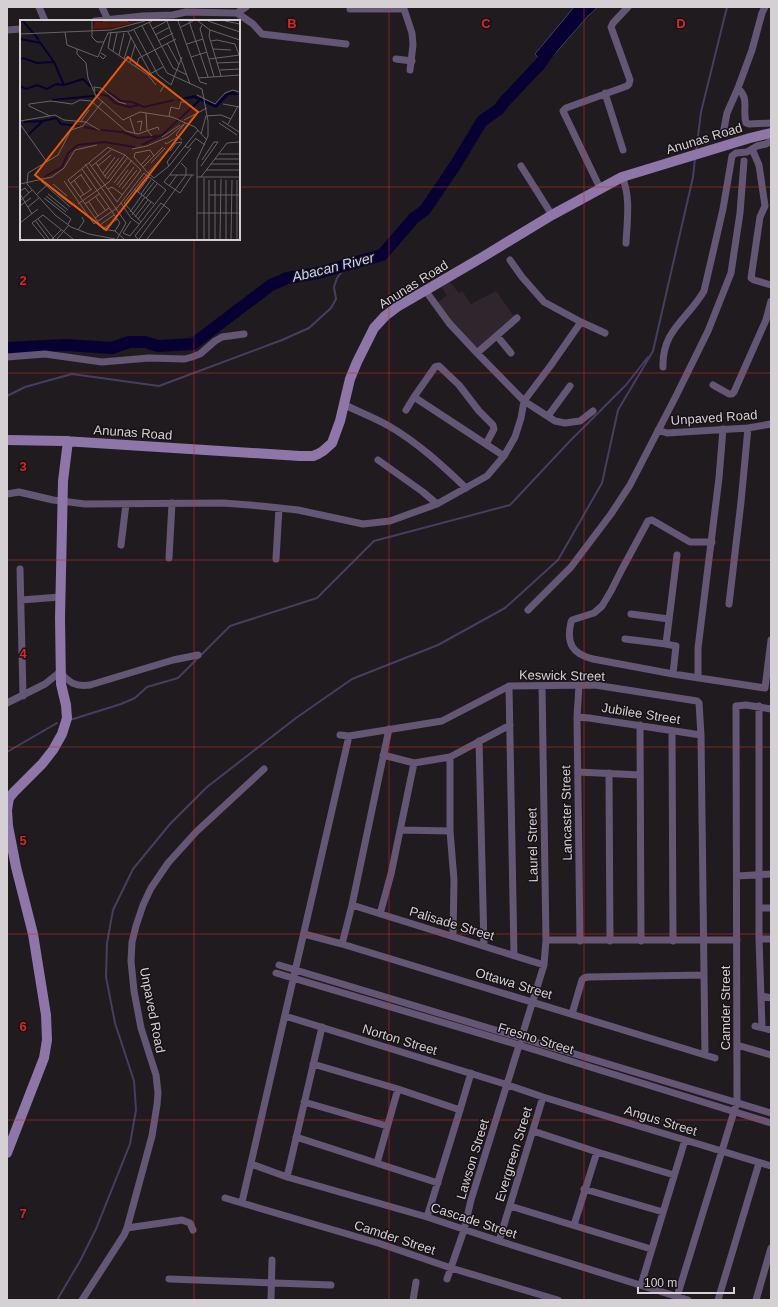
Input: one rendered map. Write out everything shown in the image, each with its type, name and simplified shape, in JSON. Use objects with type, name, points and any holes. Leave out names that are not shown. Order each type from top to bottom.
[{"type":"street","points":[[39,7],[45,20]]},
{"type":"street","points":[[102,7],[108,20],[143,16],[173,15],[186,12],[237,13],[253,24],[262,34],[346,44]]},
{"type":"street","points":[[237,13],[246,7]]},
{"type":"street","points":[[600,188],[563,111],[566,108],[605,92],[627,86],[630,83],[611,27],[628,7]]},
{"type":"street","points":[[723,134],[727,113],[752,50],[765,7]]},
{"type":"street","points":[[350,9],[404,9],[412,33],[413,45],[410,70]]},
{"type":"street","points":[[7,30],[20,29]]},
{"type":"street","points":[[396,59],[412,61]]},
{"type":"street","points":[[738,88],[744,94],[746,123],[771,122]]},
{"type":"street","points":[[605,92],[624,150]]},
{"type":"street","name":"Anunas Road","points":[[7,440],[313,456],[323,451],[332,443],[338,430],[350,379],[357,362],[374,328],[391,312],[552,214],[623,177],[771,133]]},
{"type":"street","points":[[663,368],[662,356],[666,340],[704,291],[723,209],[732,156],[734,154],[747,152],[771,141]]},
{"type":"street","points":[[752,149],[759,165],[765,206],[760,217],[751,278],[771,285]]},
{"type":"street","points":[[528,610],[571,567],[611,514],[630,485],[708,332],[731,273],[740,213],[744,162]]},
{"type":"street","points":[[521,166],[552,214]]},
{"type":"street","points":[[623,177],[627,195],[626,243]]},
{"type":"street","points":[[510,260],[522,277],[544,302],[580,322],[605,333]]},
{"type":"street","points":[[425,290],[449,323],[476,353],[524,401],[556,421],[565,423],[580,421],[592,411]]},
{"type":"street","points":[[713,385],[729,394],[734,392],[766,320],[771,300]]},
{"type":"street","points":[[476,353],[517,318]]},
{"type":"street","points":[[7,494],[19,492],[62,502],[85,504],[223,503],[298,510],[363,524],[390,520],[437,504],[487,476],[504,456],[515,437],[521,418],[524,401],[551,365],[580,322]]},
{"type":"street","points":[[7,357],[45,354],[102,362],[149,358],[184,359],[192,358],[200,354],[222,337],[244,334]]},
{"type":"street","points":[[496,336],[511,353]]},
{"type":"street","points":[[406,410],[435,367],[439,366],[459,385],[479,411],[494,425],[494,429],[486,444]]},
{"type":"street","points":[[548,416],[570,386]]},
{"type":"street","points":[[414,396],[504,456]]},
{"type":"street","points":[[345,405],[403,435],[435,459],[466,488]]},
{"type":"street","name":"Unpaved Road","points":[[658,430],[667,433],[748,428],[771,424]]},
{"type":"street","points":[[729,604],[748,428]]},
{"type":"street","points":[[698,678],[698,648],[712,542],[723,429]]},
{"type":"street","points":[[7,1153],[44,1058],[48,1028],[33,934],[16,867],[8,826],[8,803],[18,787],[47,757],[58,741],[65,726],[67,711],[60,672],[60,598],[63,471],[68,442]]},
{"type":"street","points":[[378,460],[423,492],[437,504]]},
{"type":"street","points":[[170,558],[172,503]]},
{"type":"street","points":[[121,545],[126,504]]},
{"type":"street","points":[[276,559],[279,508]]},
{"type":"street","points":[[712,542],[690,542],[652,520],[648,521],[602,606],[594,613],[572,620],[570,642],[574,650],[581,655],[593,659],[673,674],[768,689],[771,640]]},
{"type":"street","points":[[666,644],[677,555]]},
{"type":"street","points":[[20,569],[23,696]]},
{"type":"street","points":[[21,600],[60,598]]},
{"type":"street","points":[[631,614],[669,619]]},
{"type":"street","points":[[625,639],[676,646],[673,674]]},
{"type":"street","points":[[60,672],[70,682],[83,686],[172,660],[198,655]]},
{"type":"street","points":[[7,703],[45,684],[60,672]]},
{"type":"street","name":"Keswick Street","points":[[340,735],[349,736],[442,721],[509,686],[595,685],[697,701],[700,706],[701,735]]},
{"type":"street","points":[[509,686],[514,955]]},
{"type":"street","name":"Laurel Street","points":[[520,1042],[544,965],[546,940],[542,686]]},
{"type":"street","name":"Lancaster Street","points":[[579,686],[577,718],[580,941]]},
{"type":"street","name":"Camder Street","points":[[676,1298],[737,1102],[736,706],[759,706]]},
{"type":"street","points":[[771,709],[759,706],[760,939],[762,996],[758,1026],[771,1030]]},
{"type":"street","name":"Jubilee Street","points":[[577,718],[589,718],[701,735]]},
{"type":"street","points":[[383,755],[414,763],[450,757],[510,725]]},
{"type":"street","points":[[640,725],[641,941]]},
{"type":"street","points":[[342,944],[352,905],[389,729]]},
{"type":"street","points":[[672,731],[673,941]]},
{"type":"street","points":[[701,735],[704,1054]]},
{"type":"street","points":[[242,1202],[349,736]]},
{"type":"street","points":[[479,742],[484,946]]},
{"type":"street","points":[[450,757],[450,831],[454,880],[453,936]]},
{"type":"street","points":[[380,914],[401,830],[414,763]]},
{"type":"street","name":"Unpaved Road","points":[[82,1300],[124,1236],[152,1136],[157,1105],[158,1093],[156,1075],[141,1028],[134,990],[131,961],[132,942],[143,905],[151,888],[168,863],[196,832],[264,769]]},
{"type":"street","points":[[578,772],[640,774]]},
{"type":"street","points":[[609,773],[610,941]]},
{"type":"street","points":[[401,830],[450,831]]},
{"type":"street","points":[[737,876],[771,874]]},
{"type":"street","name":"Palisade Street","points":[[352,905],[544,965]]},
{"type":"street","points":[[760,908],[771,908]]},
{"type":"street","name":"Ottawa Street","points":[[304,934],[342,944],[715,1058]]},
{"type":"street","points":[[760,939],[771,939]]},
{"type":"street","points":[[546,940],[737,940]]},
{"type":"street","name":"Fresno Street","points":[[279,965],[771,1123]]},
{"type":"street","name":"Fresno Street","points":[[276,973],[737,1102],[771,1113]]},
{"type":"street","points":[[572,1014],[582,980],[584,978],[704,975]]},
{"type":"street","points":[[762,996],[771,998]]},
{"type":"street","name":"Norton Street","points":[[285,1016],[508,1085]]},
{"type":"street","points":[[287,1177],[322,1027]]},
{"type":"street","name":"Lawson Street","points":[[447,1279],[464,1230],[471,1200],[508,1085],[520,1042]]},
{"type":"street","points":[[738,1045],[771,1055]]},
{"type":"street","points":[[313,1064],[398,1089],[460,1110]]},
{"type":"street","points":[[427,1217],[471,1073]]},
{"type":"street","name":"Angus Street","points":[[508,1085],[771,1166]]},
{"type":"street","points":[[377,1163],[398,1089]]},
{"type":"street","name":"Evergreen Street","points":[[499,1241],[543,1097]]},
{"type":"street","points":[[304,1102],[387,1126]]},
{"type":"street","points":[[533,1131],[597,1152],[674,1174]]},
{"type":"street","points":[[296,1137],[438,1183]]},
{"type":"street","points":[[641,1284],[685,1140]]},
{"type":"street","points":[[574,1225],[584,1189],[597,1152]]},
{"type":"street","points":[[718,1300],[759,1162]]},
{"type":"street","name":"Cascade Street","points":[[251,1164],[287,1177],[427,1217],[499,1241],[641,1284],[676,1298],[688,1300]]},
{"type":"street","points":[[584,1189],[663,1212]]},
{"type":"street","name":"Camder Street","points":[[225,1198],[558,1300]]},
{"type":"street","points":[[510,1206],[651,1249]]},
{"type":"street","points":[[127,1228],[182,1220],[190,1223],[193,1230]]},
{"type":"street","points":[[756,1300],[771,1248]]},
{"type":"street","points":[[271,1300],[272,1260]]},
{"type":"street","points":[[170,1279],[331,1285]]},
{"type":"street","points":[[414,1300],[416,1282]]},
{"type":"shaded area","points":[[574,7],[598,7],[588,16],[545,65],[535,54]]},
{"type":"shaded area","points":[[449,281],[459,293],[462,291],[471,304],[496,291],[516,319],[477,350],[436,304],[447,295],[441,287]]},
{"type":"waterway","points":[[696,152],[701,112],[727,7]]},
{"type":"waterway","name":"Abacan River","points":[[7,348],[66,345],[112,348],[129,342],[145,342],[158,346],[193,344],[271,285],[287,278],[318,273],[382,255],[414,218],[425,210],[456,164],[482,121],[499,109],[540,64],[551,49]]},
{"type":"waterway","points":[[57,1300],[80,1261],[96,1229],[130,1144],[136,1110],[134,1081],[115,1023],[106,977],[107,943],[113,910],[133,869],[170,824],[207,787],[296,718],[352,679],[438,645],[505,608],[558,560],[602,483],[618,410],[653,351],[693,177],[695,158]]},
{"type":"waterway","points":[[7,396],[25,387],[72,374],[159,386],[282,340],[309,328],[331,308],[336,299],[334,287],[337,278],[347,265]]},
{"type":"waterway","points":[[70,720],[121,704],[135,698],[147,687],[178,678],[230,626],[317,598],[374,541],[510,505],[569,442],[626,385],[648,357]]},
{"type":"waterway","points":[[7,752],[57,723]]}]
